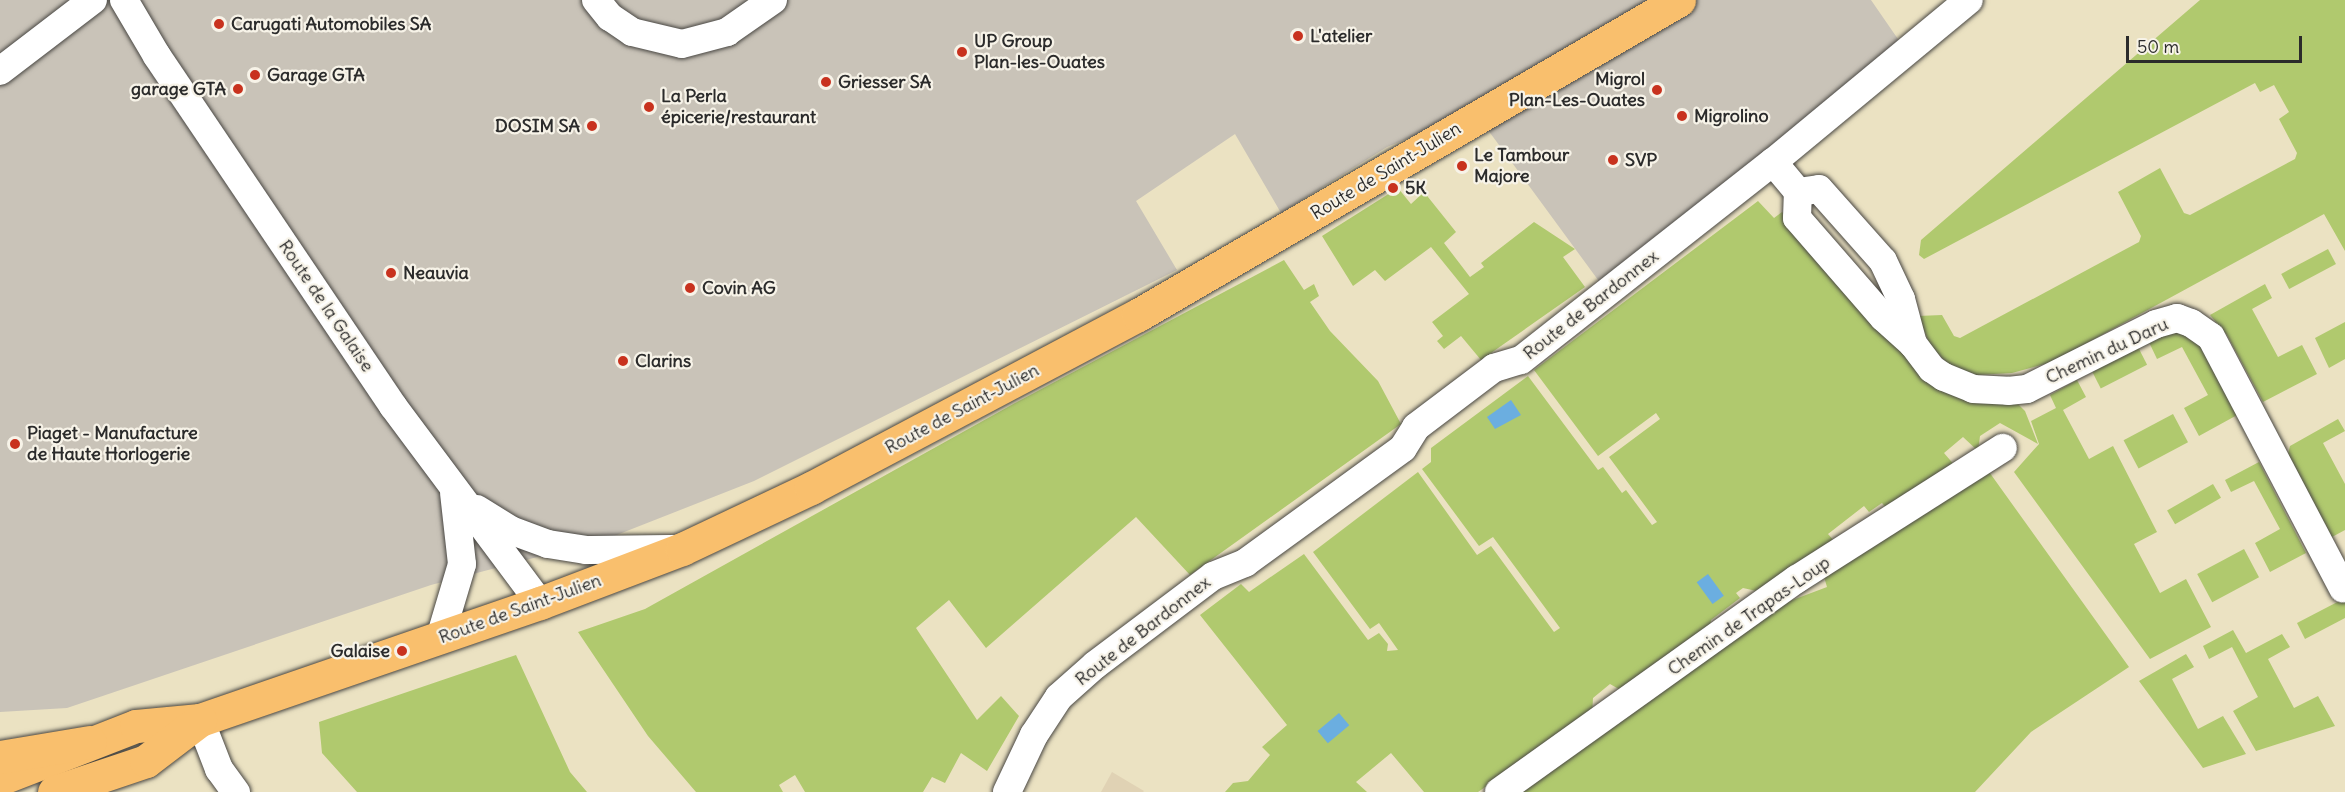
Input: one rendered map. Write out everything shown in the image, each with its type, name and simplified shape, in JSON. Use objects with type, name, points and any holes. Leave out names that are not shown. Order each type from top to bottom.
[{"type":"main road","name":"Route de Saint-Julien","points":[[0,779],[136,726],[200,720],[540,603],[682,549],[811,488],[1138,315],[1678,0]]},
{"type":"main road","name":"Route de Saint-Julien","points":[[54,792],[146,761],[200,720]]},
{"type":"main road","points":[[0,757],[90,742]]},
{"type":"street","points":[[0,71],[93,0]]},
{"type":"street","name":"Route de la Galaise","points":[[124,0],[186,99],[454,493],[540,603]]},
{"type":"street","points":[[596,0],[610,17],[632,32],[682,44],[728,32],[773,0]]},
{"type":"street","name":"Route de Bardonnex","points":[[1007,792],[1034,735],[1059,697],[1095,665],[1213,576],[1245,563],[1402,448],[1416,428],[1494,368],[1521,360],[1773,162],[1969,0]]},
{"type":"street","name":"Chemin du Daru","points":[[1773,162],[1809,191],[1797,218],[1883,318],[1912,344],[1932,369],[1944,377],[1973,389],[2008,391],[2026,389],[2156,324],[2177,318],[2192,323],[2211,337],[2343,588]]},
{"type":"street","name":"Chemin de Trapas-Loup","points":[[1499,792],[1797,579],[2003,448]]},
{"type":"street","points":[[454,493],[510,530],[548,544],[586,550],[682,549]]},
{"type":"street","points":[[440,638],[462,564],[454,493]]},
{"type":"street","points":[[200,720],[219,769],[236,792]]},
{"type":"shaded area","points":[[0,0],[1871,0],[1900,42],[1601,284],[1474,111],[1387,147],[1281,213],[1235,134],[1136,201],[1177,270],[754,481],[609,538],[431,585],[67,708],[0,712]]},
{"type":"shaded area","points":[[1112,772],[1144,791],[1101,792]]},
{"type":"green space","points":[[2200,0],[2345,0],[2345,251],[2324,214],[2052,362],[2012,373],[1977,375],[1951,367],[1931,347],[1918,316],[1942,315],[1954,336],[1960,338],[2139,242],[2141,236],[2118,192],[2160,168],[2184,213],[2190,215],[2295,159],[2297,153],[2279,119],[2289,112],[2274,85],[2260,92],[2255,83],[1924,259],[1919,255],[1921,240]]},
{"type":"green space","points":[[1398,188],[1411,204],[1424,192],[1456,232],[1444,243],[1470,277],[1484,267],[1481,263],[1534,222],[1575,249],[1563,257],[1585,287],[1481,360],[1461,336],[1444,349],[1437,341],[1443,336],[1432,322],[1469,294],[1431,247],[1385,281],[1375,270],[1353,286],[1322,236]]},
{"type":"green space","points":[[1758,201],[1774,218],[1782,212],[1919,370],[2015,401],[2025,411],[2038,444],[2000,423],[1980,436],[1978,451],[1963,437],[1944,453],[1956,467],[1888,510],[1882,503],[1869,512],[1864,506],[1828,534],[1835,542],[1761,592],[1743,588],[1736,593],[1740,598],[1711,620],[1710,628],[1624,692],[1610,684],[1593,698],[1592,715],[1478,792],[1424,792],[1391,753],[1356,782],[1367,792],[1225,792],[1233,783],[1248,781],[1270,755],[1262,747],[1287,725],[1200,615],[1241,584],[1249,592],[1304,554],[1368,640],[1379,633],[1388,644],[1387,651],[1398,650],[1379,623],[1370,629],[1313,552],[1418,472],[1477,555],[1491,546],[1554,632],[1560,628],[1493,537],[1479,546],[1422,469],[1431,462],[1431,448],[1528,376],[1598,470],[1603,467],[1622,493],[1626,490],[1652,525],[1657,522],[1609,457],[1660,419],[1656,413],[1598,456],[1534,370]]},
{"type":"green space","points":[[2328,249],[2336,264],[2289,289],[2281,274]]},
{"type":"green space","points":[[1284,260],[1304,290],[1314,284],[1319,296],[1310,302],[1330,331],[1378,381],[1401,424],[1190,575],[1136,517],[986,648],[949,600],[916,628],[977,720],[1001,696],[1019,716],[987,771],[961,753],[945,783],[932,777],[923,792],[805,792],[795,775],[779,785],[783,792],[696,792],[648,736],[578,632],[645,609],[1015,403]]},
{"type":"green space","points":[[2265,284],[2272,298],[2252,309],[2278,357],[2302,345],[2317,374],[2263,402],[2227,335],[2210,315]]},
{"type":"green space","points":[[2345,322],[2345,359],[2329,368],[2315,338]]},
{"type":"green space","points":[[2163,331],[2183,332],[2201,343],[2239,414],[2199,436],[2184,408],[2208,395],[2182,347],[2157,359],[2147,338]]},
{"type":"green space","points":[[2138,347],[2147,365],[2101,388],[2092,371]]},
{"type":"green space","points":[[2077,380],[2086,397],[2063,410],[2089,459],[2113,446],[2157,532],[2134,544],[2160,593],[2186,579],[2211,627],[2150,659],[2014,472],[2039,444],[2031,421],[2056,408],[2050,395]]},
{"type":"green space","points":[[2173,414],[2188,442],[2139,469],[2124,440]]},
{"type":"green space","points":[[2338,419],[2345,431],[2323,443],[2345,484],[2345,530],[2332,537],[2288,454],[2290,446]]},
{"type":"green space","points":[[2259,462],[2306,553],[2270,572],[2255,543],[2280,529],[2254,481],[2231,492],[2225,480]]},
{"type":"green space","points":[[1987,469],[2129,667],[2031,732],[1975,792],[1512,792],[1769,609],[1827,587],[1822,570]]},
{"type":"green space","points":[[2213,484],[2221,498],[2175,524],[2167,511]]},
{"type":"green space","points":[[2244,549],[2259,577],[2212,602],[2197,574]]},
{"type":"green space","points":[[2345,598],[2345,618],[2305,639],[2297,623]]},
{"type":"green space","points":[[2233,630],[2246,653],[2282,634],[2290,647],[2268,659],[2294,708],[2318,696],[2335,726],[2256,751],[2233,711],[2258,697],[2232,647],[2209,659],[2203,646]]},
{"type":"green space","points":[[2186,654],[2194,667],[2172,679],[2198,729],[2223,716],[2246,754],[2203,768],[2139,681]]},
{"type":"green space","points":[[516,655],[570,772],[587,792],[357,792],[322,753],[319,722]]},
{"type":"water","points":[[1511,400],[1521,415],[1495,429],[1487,417]]},
{"type":"water","points":[[1708,574],[1724,596],[1713,604],[1697,582]]},
{"type":"water","points":[[1339,713],[1349,725],[1328,743],[1318,731]]},
{"type":"place","name":"Carugati Automobiles SA","points":[[219,24]]},
{"type":"place","name":"L'atelier","points":[[1298,36]]},
{"type":"place","name":"UP Group Plan-les-Ouates","points":[[962,52]]},
{"type":"place","name":"Garage GTA","points":[[255,75]]},
{"type":"place","name":"Griesser SA","points":[[826,82]]},
{"type":"place","name":"garage GTA","points":[[238,89]]},
{"type":"place","name":"Migrol Plan-Les-Ouates","points":[[1657,90]]},
{"type":"place","name":"La Perla épicerie/restaurant","points":[[649,107]]},
{"type":"place","name":"Migrolino","points":[[1682,116]]},
{"type":"place","name":"DOSIM SA","points":[[592,126]]},
{"type":"place","name":"SVP","points":[[1613,160]]},
{"type":"place","name":"Le Tambour Majore","points":[[1462,166]]},
{"type":"place","name":"5K","points":[[1393,188]]},
{"type":"place","name":"Neauvia","points":[[391,273]]},
{"type":"place","name":"Covin AG","points":[[690,288]]},
{"type":"place","name":"Clarins","points":[[623,361]]},
{"type":"place","name":"Piaget - Manufacture de Haute Horlogerie","points":[[15,444]]},
{"type":"place","name":"Galaise","points":[[402,651]]}]
